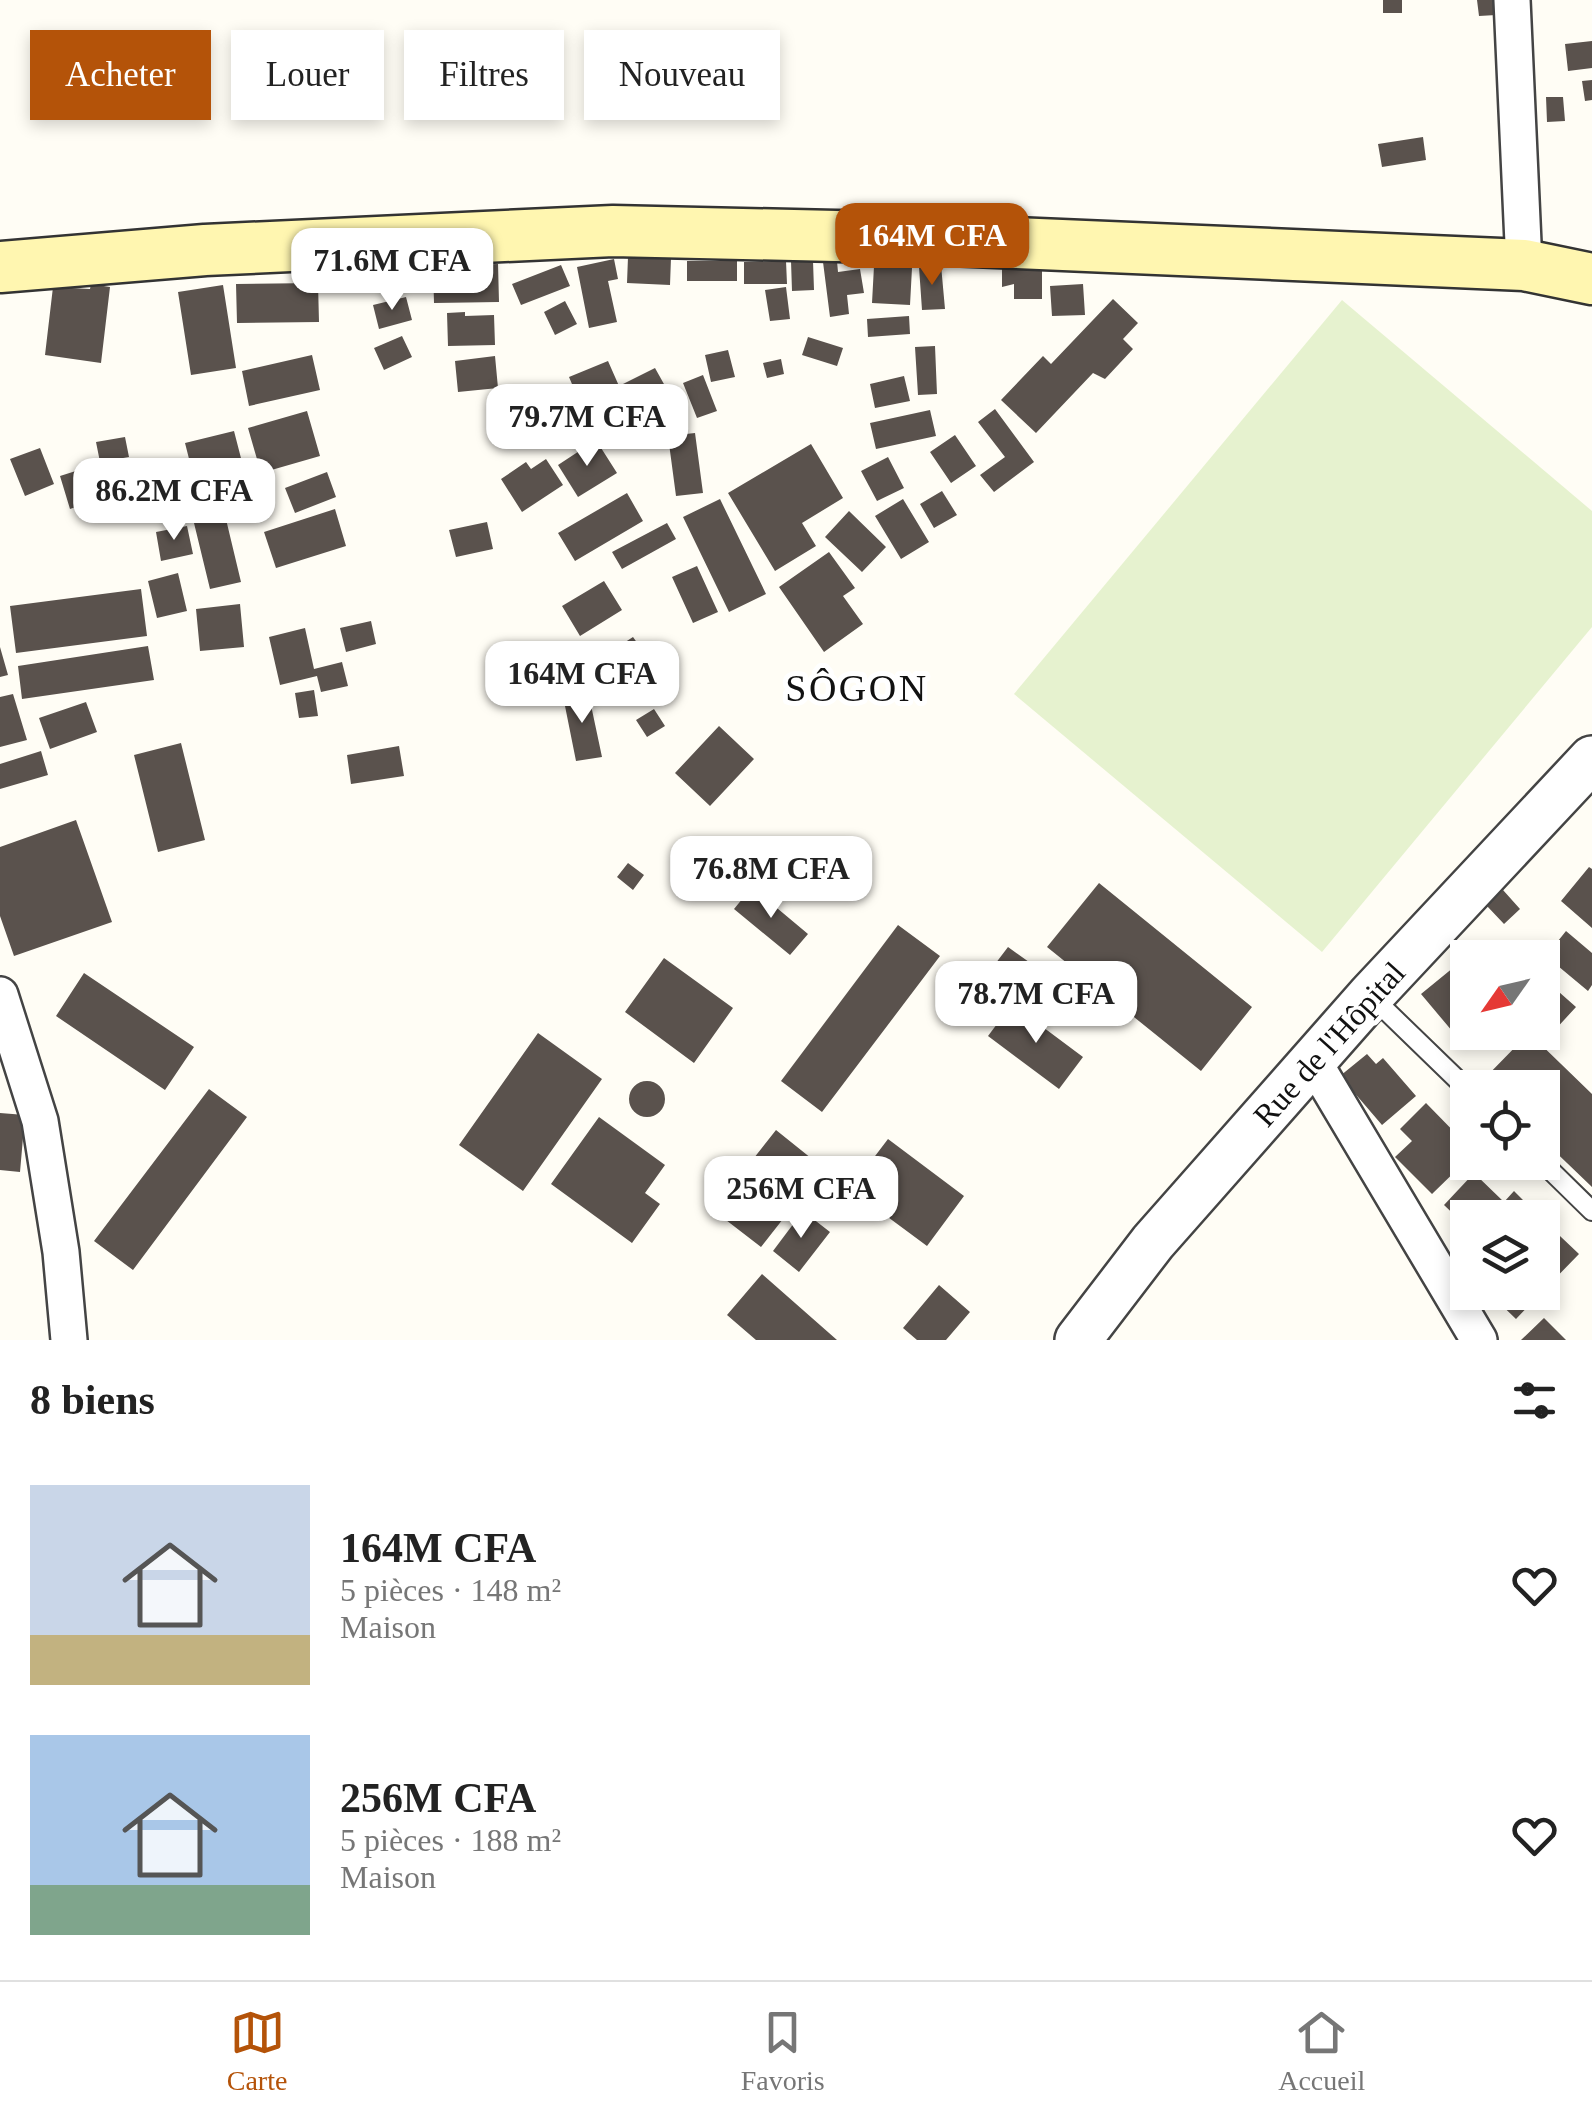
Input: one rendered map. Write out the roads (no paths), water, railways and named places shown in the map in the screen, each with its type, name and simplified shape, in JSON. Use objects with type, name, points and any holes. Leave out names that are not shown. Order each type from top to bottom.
[{"type":"main road","points":[[0,267],[205,250],[612,232],[879,238],[1524,265],[1592,278]]},
{"type":"street","points":[[1512,0],[1524,265]]},
{"type":"street","name":"Rue de l'Hôpital","points":[[1078,1340],[1153,1242],[1313,1061],[1592,759]]},
{"type":"street","points":[[0,995],[40,1121],[61,1252],[69,1340]]},
{"type":"street","points":[[1313,1061],[1479,1340]]},
{"type":"lane","points":[[1371,996],[1450,1073]]},
{"type":"lane","points":[[1560,1180],[1592,1211]]},
{"type":"district","name":"SÔGON","points":[[857,688]]}]
